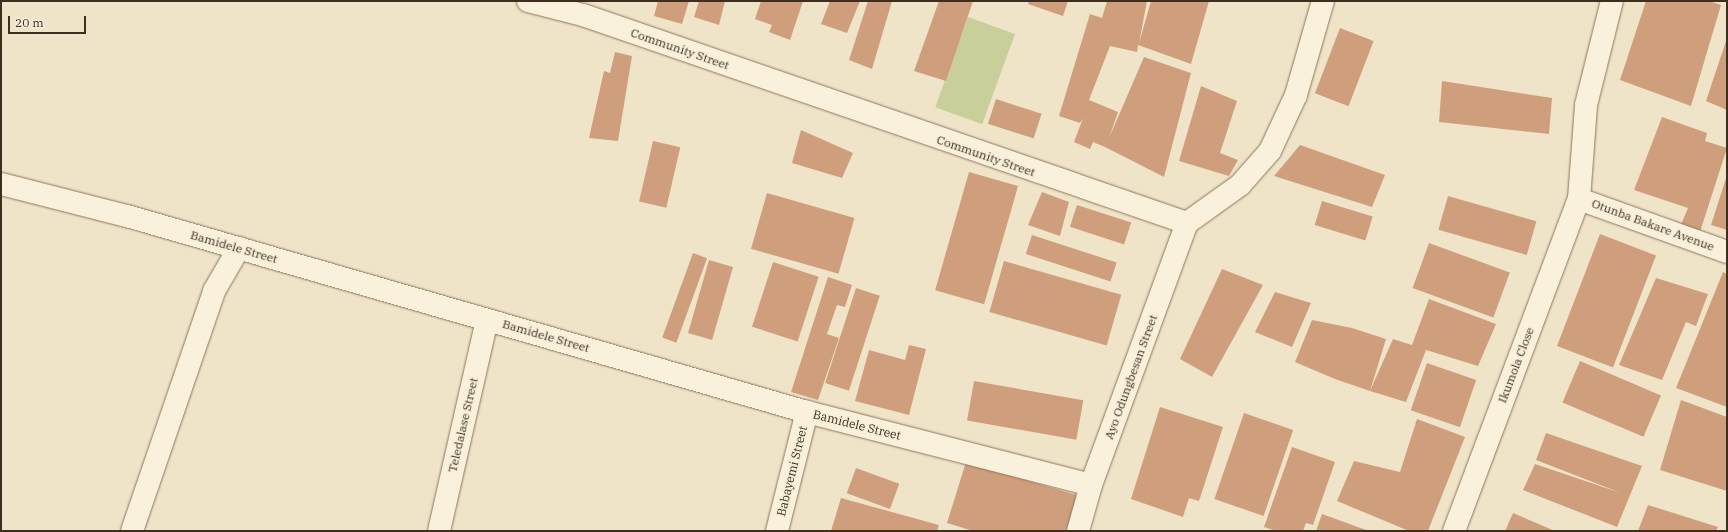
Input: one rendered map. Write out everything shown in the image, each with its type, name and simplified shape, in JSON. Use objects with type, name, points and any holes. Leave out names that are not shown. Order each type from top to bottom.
[{"type":"street","name":"Community Street","points":[[528,1],[583,15],[1187,223]]},
{"type":"street","points":[[1187,223],[1240,185],[1270,151],[1296,95],[1323,1]]},
{"type":"street","name":"Ikumola Close","points":[[1454,531],[1579,198],[1586,105],[1612,1]]},
{"type":"street","name":"Bamidele Street","points":[[1,184],[239,248],[807,412],[1091,485]]},
{"type":"street","name":"Otunba Bakare Avenue","points":[[1579,198],[1727,252]]},
{"type":"street","name":"Ayo Odungbesan Street","points":[[1078,531],[1091,485],[1187,223]]},
{"type":"street","points":[[132,531],[214,291],[239,248]]},
{"type":"street","name":"Teledalase Street","points":[[439,531],[487,320]]},
{"type":"street","name":"Babayemi Street","points":[[777,531],[807,412]]},
{"type":"green space","points":[[968,17],[1015,34],[982,124],[935,107]]},
{"type":"building","points":[[658,1],[689,1],[682,24],[654,16]]},
{"type":"building","points":[[699,1],[725,1],[719,25],[694,17]]},
{"type":"building","points":[[761,1],[803,1],[790,40],[769,32],[772,25],[755,19]]},
{"type":"building","points":[[830,1],[860,1],[847,33],[821,24]]},
{"type":"building","points":[[868,1],[892,1],[872,69],[849,60]]},
{"type":"building","points":[[939,1],[973,1],[946,81],[914,71]]},
{"type":"building","points":[[1029,1],[1068,1],[1063,16],[1028,4]]},
{"type":"building","points":[[1107,1],[1147,1],[1139,43],[1151,1],[1209,1],[1191,64],[1138,45],[1137,52],[1110,46],[1089,100],[1118,112],[1109,138],[1144,57],[1191,73],[1164,177],[1093,142],[1090,149],[1074,142],[1083,118],[1080,123],[1059,116],[1090,14],[1102,18]]},
{"type":"building","points":[[1646,1],[1709,1],[1721,5],[1691,106],[1620,80]]},
{"type":"building","points":[[1340,28],[1374,41],[1349,106],[1315,93]]},
{"type":"building","points":[[1727,38],[1727,110],[1706,101]]},
{"type":"building","points":[[615,52],[632,56],[618,141],[589,138],[604,71],[610,73]]},
{"type":"building","points":[[1442,81],[1552,98],[1549,134],[1439,122]]},
{"type":"building","points":[[1201,86],[1237,101],[1220,153],[1238,160],[1229,176],[1179,161]]},
{"type":"building","points":[[996,99],[1042,114],[1034,139],[988,124]]},
{"type":"building","points":[[1662,117],[1707,133],[1705,141],[1727,148],[1699,235],[1680,227],[1688,208],[1634,190]]},
{"type":"building","points":[[801,130],[853,153],[842,178],[792,163]]},
{"type":"building","points":[[653,141],[680,147],[666,208],[639,201]]},
{"type":"building","points":[[1300,145],[1385,175],[1372,207],[1274,176]]},
{"type":"building","points":[[969,172],[1018,186],[984,304],[935,290]]},
{"type":"building","points":[[1727,175],[1727,230],[1711,225]]},
{"type":"building","points":[[1042,192],[1069,202],[1060,236],[1028,225]]},
{"type":"building","points":[[767,193],[854,218],[838,274],[751,249]]},
{"type":"building","points":[[1448,196],[1536,221],[1527,255],[1438,230]]},
{"type":"building","points":[[1322,201],[1373,216],[1365,240],[1315,225]]},
{"type":"building","points":[[1077,205],[1131,223],[1124,244],[1070,227]]},
{"type":"building","points":[[1600,234],[1656,256],[1613,368],[1557,346]]},
{"type":"building","points":[[1032,235],[1117,263],[1110,282],[1026,254]]},
{"type":"building","points":[[1429,243],[1510,272],[1493,318],[1413,288]]},
{"type":"building","points":[[693,253],[707,258],[676,343],[662,338]]},
{"type":"building","points":[[709,260],[733,267],[712,340],[688,333]]},
{"type":"building","points":[[1004,261],[1121,295],[1107,346],[989,312]]},
{"type":"building","points":[[773,262],[819,277],[798,342],[752,327]]},
{"type":"building","points":[[1222,269],[1263,285],[1212,377],[1180,359]]},
{"type":"building","points":[[1723,272],[1727,274],[1727,407],[1676,388]]},
{"type":"building","points":[[828,277],[852,285],[845,307],[837,305],[827,334],[839,338],[818,400],[791,392]]},
{"type":"building","points":[[1656,278],[1708,294],[1696,326],[1686,322],[1662,380],[1619,365]]},
{"type":"building","points":[[856,288],[880,296],[849,391],[825,383]]},
{"type":"building","points":[[1275,292],[1311,303],[1292,347],[1255,332]]},
{"type":"building","points":[[1429,299],[1496,324],[1478,366],[1426,350],[1406,402],[1370,391],[1393,339],[1412,345]]},
{"type":"building","points":[[1312,320],[1352,328],[1386,339],[1370,391],[1335,379],[1295,362]]},
{"type":"building","points":[[909,345],[926,349],[909,415],[855,401],[869,350],[905,360]]},
{"type":"building","points":[[1580,361],[1661,395],[1643,437],[1562,402]]},
{"type":"building","points":[[1427,363],[1476,380],[1460,427],[1411,410]]},
{"type":"building","points":[[974,381],[1083,400],[1076,440],[967,420]]},
{"type":"building","points":[[1681,400],[1727,417],[1727,491],[1660,470]]},
{"type":"building","points":[[1160,407],[1223,427],[1199,501],[1189,498],[1183,517],[1131,499]]},
{"type":"building","points":[[1244,413],[1293,430],[1264,516],[1214,499]]},
{"type":"building","points":[[1417,419],[1465,437],[1428,531],[1409,531],[1337,501],[1354,461],[1400,472]]},
{"type":"building","points":[[1546,433],[1642,466],[1617,527],[1523,490],[1535,464],[1621,493],[1536,460]]},
{"type":"building","points":[[1292,447],[1335,462],[1313,525],[1306,523],[1303,531],[1276,531],[1264,527]]},
{"type":"building","points":[[966,462],[1083,497],[1072,531],[973,531],[947,523]]},
{"type":"building","points":[[856,468],[899,484],[890,509],[847,493]]},
{"type":"building","points":[[841,498],[939,525],[937,531],[831,531]]},
{"type":"building","points":[[1648,505],[1718,527],[1716,531],[1638,531]]},
{"type":"building","points":[[1513,513],[1555,531],[1505,531]]},
{"type":"building","points":[[1322,514],[1369,531],[1316,531]]}]
